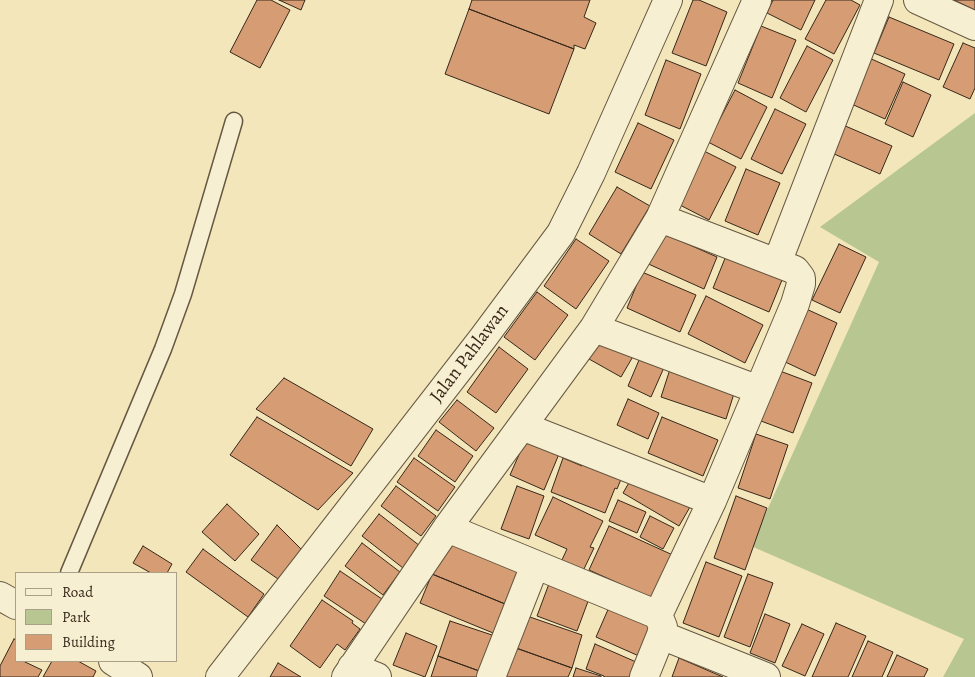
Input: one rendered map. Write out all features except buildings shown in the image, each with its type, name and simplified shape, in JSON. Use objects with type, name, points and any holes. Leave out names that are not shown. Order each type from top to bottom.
[{"type":"street","name":"Jalan Pahlawan","points":[[220,677],[483,338],[561,233],[591,173],[668,0]]},
{"type":"street","points":[[377,677],[349,672],[447,528],[594,328],[660,218],[757,0]]},
{"type":"street","points":[[777,263],[878,0]]},
{"type":"street","points":[[918,0],[975,26]]},
{"type":"street","points":[[644,677],[659,625],[801,290],[800,278],[795,270],[660,218]]},
{"type":"street","points":[[594,328],[759,390]]},
{"type":"street","points":[[522,426],[712,501]]},
{"type":"street","points":[[447,528],[536,565],[766,677]]},
{"type":"street","points":[[491,677],[536,565]]},
{"type":"street","points":[[0,596],[15,604]]},
{"type":"street","points":[[115,662],[138,677]]},
{"type":"lane","points":[[69,572],[163,349],[183,294],[234,121]]},
{"type":"green space","points":[[975,113],[975,677],[943,677],[964,639],[751,546],[879,262],[820,227]]}]
